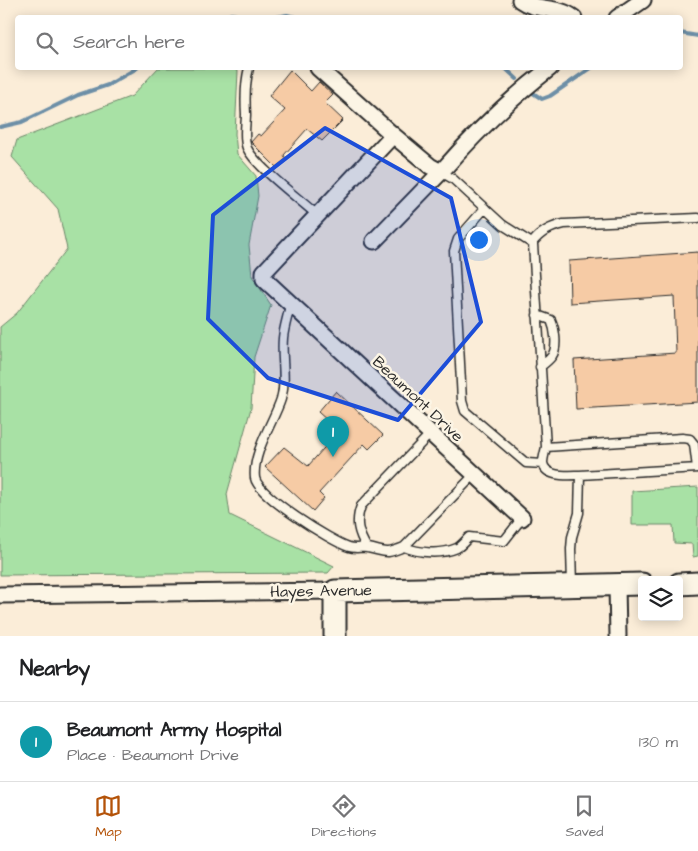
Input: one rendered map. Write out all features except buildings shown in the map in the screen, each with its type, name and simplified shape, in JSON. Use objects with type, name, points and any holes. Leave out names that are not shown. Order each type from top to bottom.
[{"type":"street","points":[[520,0],[540,8],[563,11],[570,15]]},
{"type":"street","points":[[562,0],[571,15]]},
{"type":"street","points":[[620,15],[643,0]]},
{"type":"street","points":[[320,70],[392,135],[430,166],[441,172]]},
{"type":"street","points":[[374,241],[488,121],[547,70]]},
{"type":"street","name":"Beaumont Drive","points":[[392,135],[264,272],[264,279],[522,518]]},
{"type":"street","points":[[683,584],[698,583]]},
{"type":"street","name":"Hayes Avenue","points":[[0,595],[335,592],[638,584]]},
{"type":"street","points":[[617,585],[618,636]]},
{"type":"street","points":[[335,592],[335,636]]},
{"type":"lane","points":[[248,70],[245,98],[247,148],[259,164],[317,215]]},
{"type":"lane","points":[[441,172],[453,179],[503,225],[532,243]]},
{"type":"lane","points":[[484,208],[458,239],[454,251],[462,401],[466,410],[526,462],[543,464]]},
{"type":"lane","points":[[546,447],[690,439],[694,444],[697,468],[580,475],[553,474],[547,470],[543,464],[546,447],[532,243],[544,231],[564,224],[698,218]]},
{"type":"lane","points":[[290,305],[283,339],[284,368],[281,400],[264,435],[256,464],[255,478],[259,487],[297,518],[350,548],[367,548],[378,552],[390,553],[404,548],[474,474]]},
{"type":"lane","points":[[537,315],[551,320],[554,326],[555,347],[552,356],[540,367]]},
{"type":"lane","points":[[367,548],[360,537],[357,527],[357,516],[361,506],[430,434]]},
{"type":"lane","points":[[572,586],[571,543],[579,513],[580,475]]},
{"type":"lane","points":[[404,548],[417,552],[447,551],[459,548],[469,537],[504,541],[522,518]]},
{"type":"highlighted area","points":[[325,128],[451,198],[481,322],[398,420],[268,378],[208,319],[213,215]]},
{"type":"green space","points":[[156,70],[238,71],[235,134],[237,154],[256,176],[258,196],[249,245],[252,276],[271,305],[254,357],[251,408],[227,494],[230,515],[334,566],[328,573],[0,575],[0,327],[17,313],[67,249],[58,209],[12,157],[17,140],[132,96]]},
{"type":"green space","points":[[698,487],[698,556],[693,557],[692,544],[674,543],[673,525],[632,525],[632,491]]},
{"type":"waterway","points":[[228,15],[237,15]]},
{"type":"waterway","points":[[683,34],[698,36]]},
{"type":"waterway","points":[[0,127],[22,122],[78,95],[108,85],[134,70]]},
{"type":"waterway","points":[[507,70],[517,79]]},
{"type":"waterway","points":[[533,93],[542,99],[550,96],[588,70]]},
{"type":"place","name":"Beaumont Army Hospital","points":[[333,457]]}]
